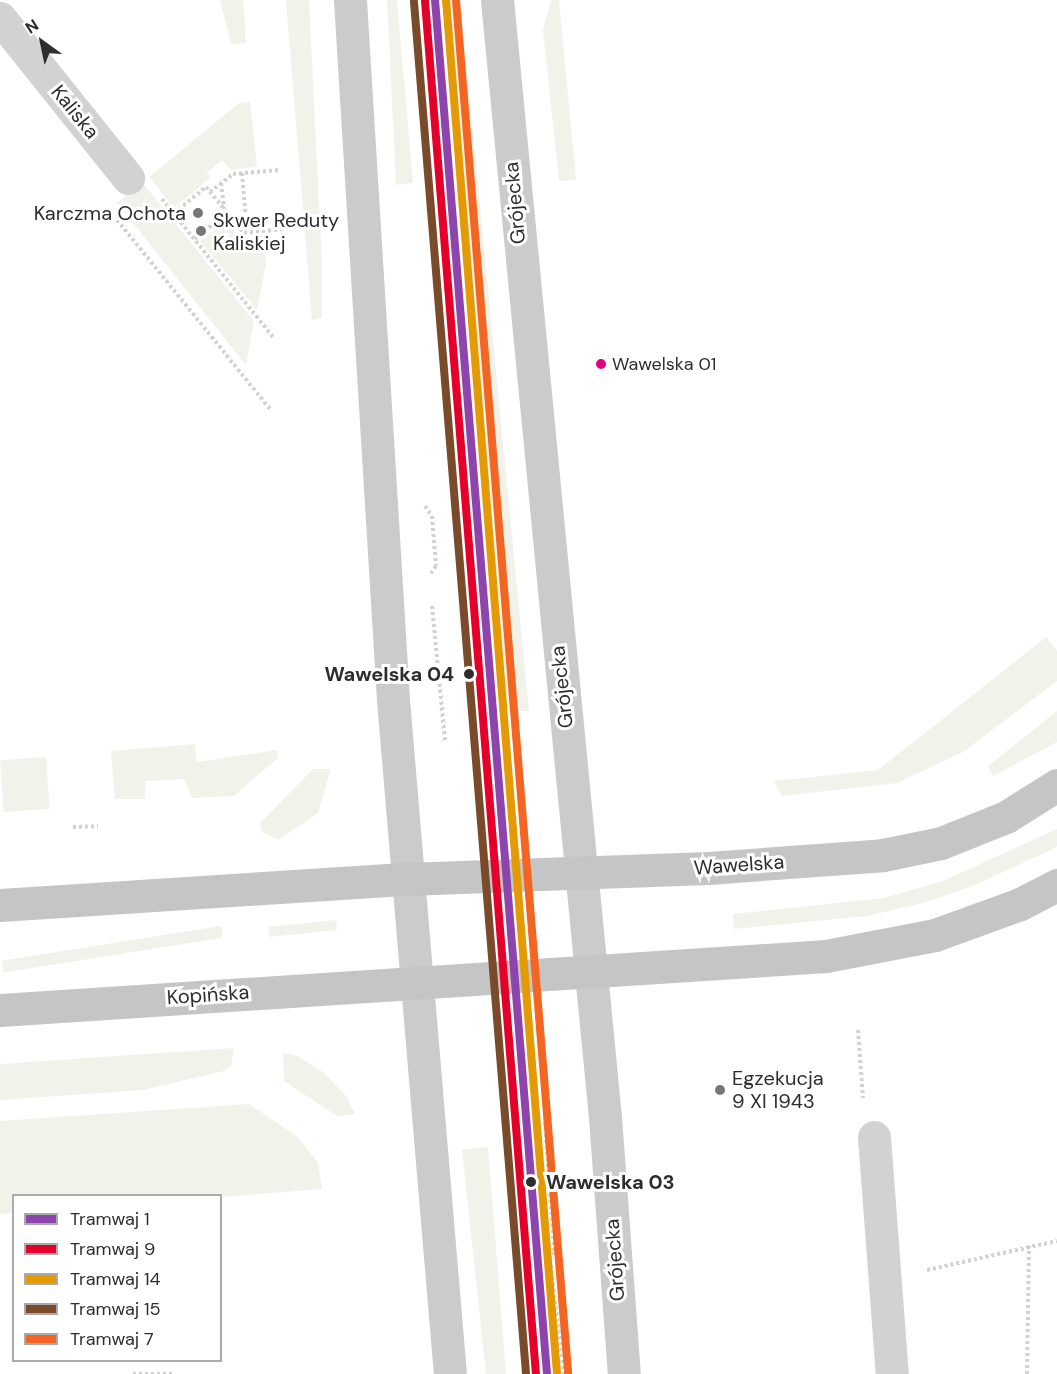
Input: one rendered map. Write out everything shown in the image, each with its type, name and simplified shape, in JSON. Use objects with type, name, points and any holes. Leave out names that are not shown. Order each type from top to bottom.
[{"type":"main road","points":[[350,0],[406,879],[450,1374]]},
{"type":"main road","name":"Grójecka","points":[[497,0],[590,973],[624,1374]]},
{"type":"main road","name":"Wawelska","points":[[406,879],[580,873],[883,855],[941,843],[1006,817],[1057,785]]},
{"type":"main road","points":[[0,905],[406,879]]},
{"type":"main road","points":[[416,983],[764,962],[893,944],[976,921],[1057,885]]},
{"type":"main road","name":"Kopińska","points":[[0,1010],[416,983]]},
{"type":"street","name":"Kaliska","points":[[0,18],[128,178]]},
{"type":"street","points":[[874,1137],[892,1374]]},
{"type":"path","points":[[210,192],[221,183],[242,173],[279,170]]},
{"type":"path","points":[[242,173],[247,232]]},
{"type":"path","points":[[221,183],[226,211]]},
{"type":"path","points":[[174,213],[206,187],[247,232],[284,229]]},
{"type":"path","points":[[160,196],[273,337]]},
{"type":"path","points":[[108,210],[271,410]]},
{"type":"path","points":[[195,239],[226,211]]},
{"type":"path","points":[[425,497],[425,509],[432,516],[435,556],[430,585]]},
{"type":"path","points":[[432,597],[445,742]]},
{"type":"path","points":[[73,827],[98,826]]},
{"type":"path","points":[[858,1030],[863,1101]]},
{"type":"path","points":[[545,1122],[553,1312],[560,1326],[564,1374]]},
{"type":"path","points":[[920,1272],[1057,1241]]},
{"type":"path","points":[[1027,1374],[1029,1246]]},
{"type":"path","points":[[133,1374],[173,1374]]},
{"type":"shaded area","points":[[220,0],[243,0],[246,43],[231,44]]},
{"type":"shaded area","points":[[286,0],[309,0],[322,265],[322,318],[312,320]]},
{"type":"shaded area","points":[[387,0],[397,0],[413,183],[396,185]]},
{"type":"shaded area","points":[[446,0],[460,0],[529,711],[502,711]]},
{"type":"shaded area","points":[[551,0],[559,0],[576,180],[559,181],[543,30]]},
{"type":"shaded area","points":[[250,102],[257,167],[231,170],[222,160],[207,173],[210,178],[174,208],[149,177],[239,103]]},
{"type":"shaded area","points":[[142,182],[254,321],[246,365],[117,203]]},
{"type":"shaded area","points":[[226,221],[240,238],[263,236],[266,263],[257,310],[200,241]]},
{"type":"shaded area","points":[[1046,637],[1057,651],[1057,681],[963,752],[897,783],[782,796],[774,781],[878,770]]},
{"type":"shaded area","points":[[1057,711],[1057,742],[993,776],[988,766]]},
{"type":"shaded area","points":[[195,744],[197,762],[277,750],[278,758],[234,796],[192,798],[184,779],[145,781],[145,799],[115,799],[111,751]]},
{"type":"shaded area","points":[[46,757],[50,809],[4,812],[0,760]]},
{"type":"shaded area","points":[[313,769],[331,769],[318,813],[278,840],[261,831],[260,823]]},
{"type":"shaded area","points":[[1057,829],[1057,846],[1051,850],[975,885],[927,902],[867,916],[734,929],[733,914],[884,898],[943,881]]},
{"type":"shaded area","points":[[336,920],[337,930],[269,937],[268,927]]},
{"type":"shaded area","points":[[221,926],[223,938],[4,973],[2,961]]},
{"type":"shaded area","points":[[234,1048],[231,1066],[224,1071],[143,1090],[0,1100],[0,1064]]},
{"type":"shaded area","points":[[283,1053],[298,1056],[324,1073],[347,1097],[355,1114],[337,1116],[284,1081]]},
{"type":"shaded area","points":[[249,1104],[298,1137],[318,1163],[322,1189],[222,1197],[222,1194],[12,1194],[12,1213],[0,1214],[0,1121]]},
{"type":"shaded area","points":[[488,1147],[506,1374],[486,1374],[462,1150]]},
{"type":"tram line","name":"1","points":[[435,0],[547,1374]]},
{"type":"tram line","name":"14","points":[[446,0],[557,1373]]},
{"type":"tram line","name":"7","points":[[456,0],[568,1372]]},
{"type":"tram line","name":"9","points":[[425,1],[536,1374]]},
{"type":"tram line","name":"15","points":[[414,2],[526,1374]]},
{"type":"place","name":"Karczma Ochota","points":[[198,213]]},
{"type":"place","name":"Skwer Reduty Kaliskiej","points":[[201,231]]},
{"type":"place","name":"Wawelska 01","points":[[601,364]]},
{"type":"place","name":"Wawelska 04","points":[[469,674]]},
{"type":"place","name":"Egzekucja 9 XI 1943","points":[[720,1090]]},
{"type":"place","name":"Wawelska 03","points":[[531,1182]]}]
